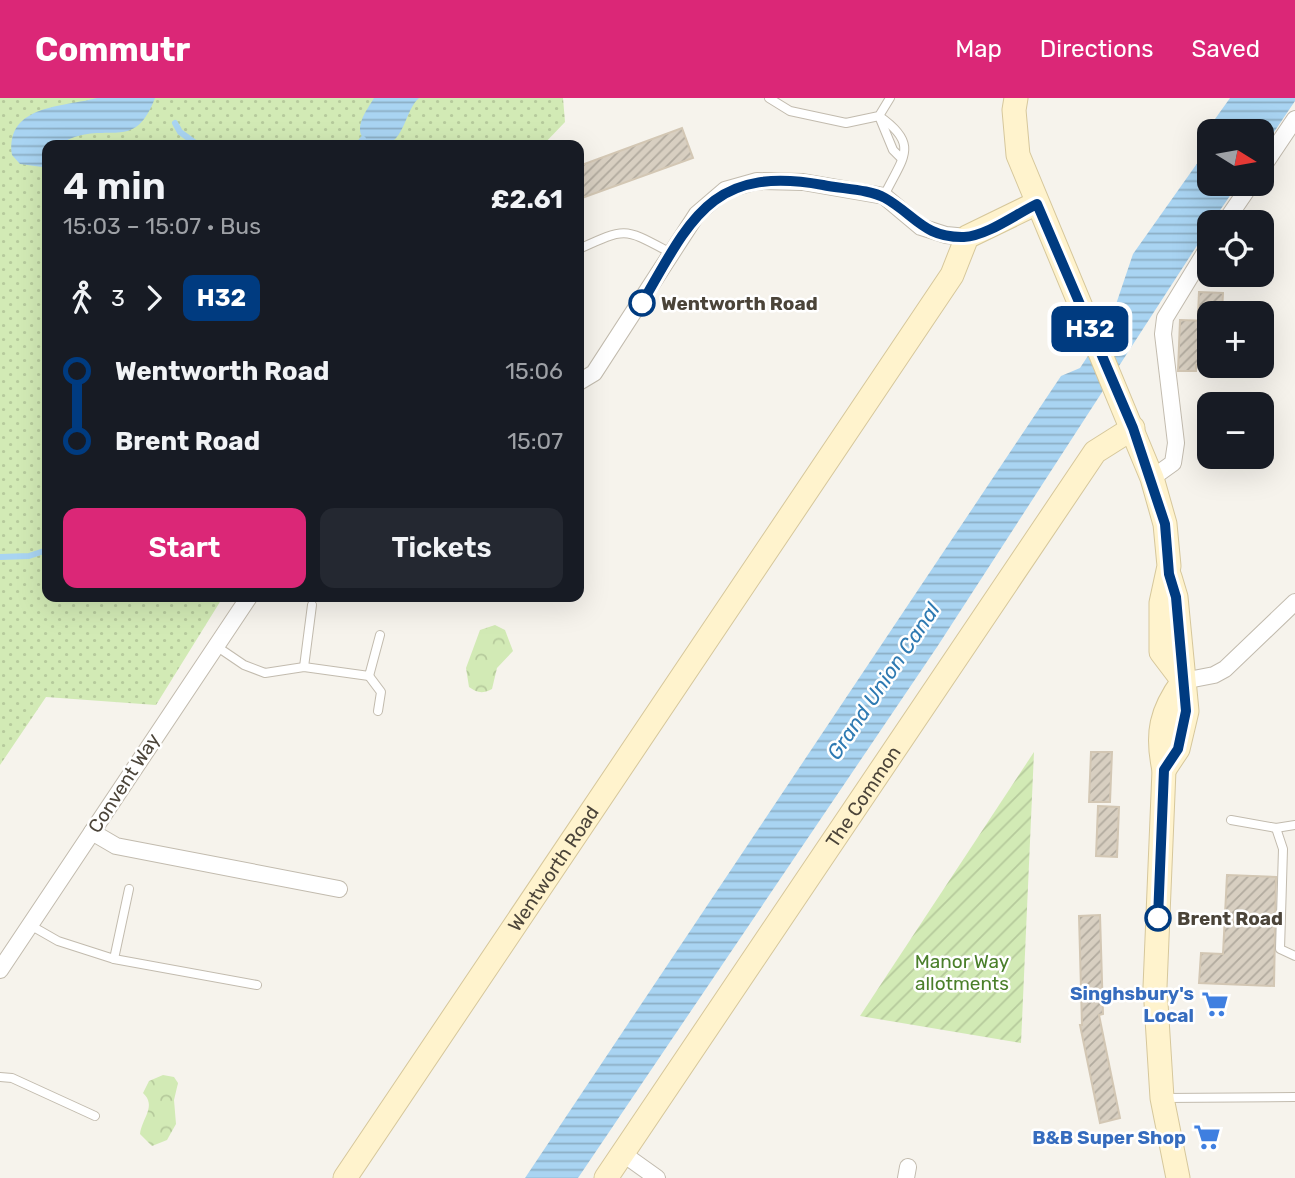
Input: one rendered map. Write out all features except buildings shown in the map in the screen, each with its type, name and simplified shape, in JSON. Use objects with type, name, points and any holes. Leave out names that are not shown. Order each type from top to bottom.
[{"type":"street","points":[[1016,98],[1014,110],[1018,155],[1152,478],[1165,524],[1169,574],[1161,603],[1161,652],[1183,681]]},
{"type":"street","points":[[1274,150],[1295,119]]},
{"type":"street","points":[[584,379],[594,373],[642,303],[697,214],[725,190],[757,181],[803,182],[884,197],[921,227],[946,235],[967,237],[1037,204]]},
{"type":"street","name":"Wentworth Road","points":[[345,1178],[952,275],[967,237]]},
{"type":"street","points":[[1152,478],[1173,463],[1176,443],[1163,334],[1165,318],[1197,266]]},
{"type":"street","name":"The Common","points":[[606,1178],[1095,452],[1133,428]]},
{"type":"street","name":"Convent Way","points":[[0,970],[245,602]]},
{"type":"street","points":[[1178,1178],[1162,1098],[1155,987],[1164,770],[1159,747],[1163,721],[1167,704],[1183,681],[1225,669],[1295,602]]},
{"type":"street","points":[[92,831],[116,846],[339,889]]},
{"type":"street","points":[[622,1153],[657,1178]]},
{"type":"lane","points":[[769,98],[790,111],[846,123],[879,116],[890,98]]},
{"type":"lane","points":[[879,116],[893,150],[902,159]]},
{"type":"lane","points":[[879,116],[904,138],[902,159],[884,197]]},
{"type":"lane","points":[[584,247],[620,232],[637,235],[671,253]]},
{"type":"lane","points":[[304,667],[312,606]]},
{"type":"lane","points":[[369,676],[380,635]]},
{"type":"lane","points":[[215,645],[244,665],[265,673],[304,667],[369,676],[382,692],[378,711]]},
{"type":"lane","points":[[1231,820],[1276,828],[1295,825]]},
{"type":"lane","points":[[1276,828],[1283,849],[1280,949],[1295,956]]},
{"type":"lane","points":[[114,959],[129,889]]},
{"type":"lane","points":[[30,925],[58,941],[114,959],[257,985]]},
{"type":"lane","points":[[0,1077],[12,1078],[95,1116]]},
{"type":"lane","points":[[1162,1098],[1295,1097]]},
{"type":"green space","points":[[0,98],[563,98],[565,122],[548,140],[42,140],[42,602],[220,602],[156,705],[46,697],[0,765]]},
{"type":"green space","points":[[495,625],[505,630],[513,651],[497,668],[492,689],[478,692],[469,687],[466,668],[480,630]]},
{"type":"green space","name":"Manor Way allotments","points":[[1034,752],[1021,1043],[860,1016]]},
{"type":"green space","points":[[163,1075],[174,1077],[178,1083],[174,1100],[176,1124],[167,1140],[152,1146],[140,1134],[149,1107],[143,1093],[149,1081]]},
{"type":"water","points":[[97,98],[155,98],[148,114],[132,129],[78,136],[68,140],[42,140],[42,167],[20,164],[12,155],[12,138],[18,126],[27,117],[54,107]]},
{"type":"water","points":[[374,98],[419,98],[401,132],[394,140],[366,140],[363,137],[360,126]]},
{"type":"water","points":[[1230,98],[1295,98],[1274,132],[1274,119],[1215,119]]},
{"type":"water","name":"Grand Union Canal","points":[[1197,164],[1197,196],[1230,196],[1220,210],[1197,210],[1197,246],[937,647],[578,1178],[525,1178],[1061,376],[1080,368],[1110,322],[1133,254]]},
{"type":"waterway","points":[[175,123],[180,132],[191,140]]},
{"type":"waterway","points":[[0,557],[29,556],[42,552]]},
{"type":"bus line","name":"H32","points":[[642,303],[697,214],[725,190],[757,181],[803,182],[884,197],[921,227],[946,235],[967,237],[1037,204],[1133,428],[1152,478],[1165,524],[1169,574],[1176,597],[1186,711],[1178,749],[1164,770],[1158,918]]},
{"type":"place","name":"Wentworth Road","points":[[642,303]]},
{"type":"place","name":"Brent Road","points":[[1158,918]]},
{"type":"place","name":"Singhsbury's Local","points":[[1215,1004]]},
{"type":"place","name":"B&B Super Shop","points":[[1207,1137]]}]
